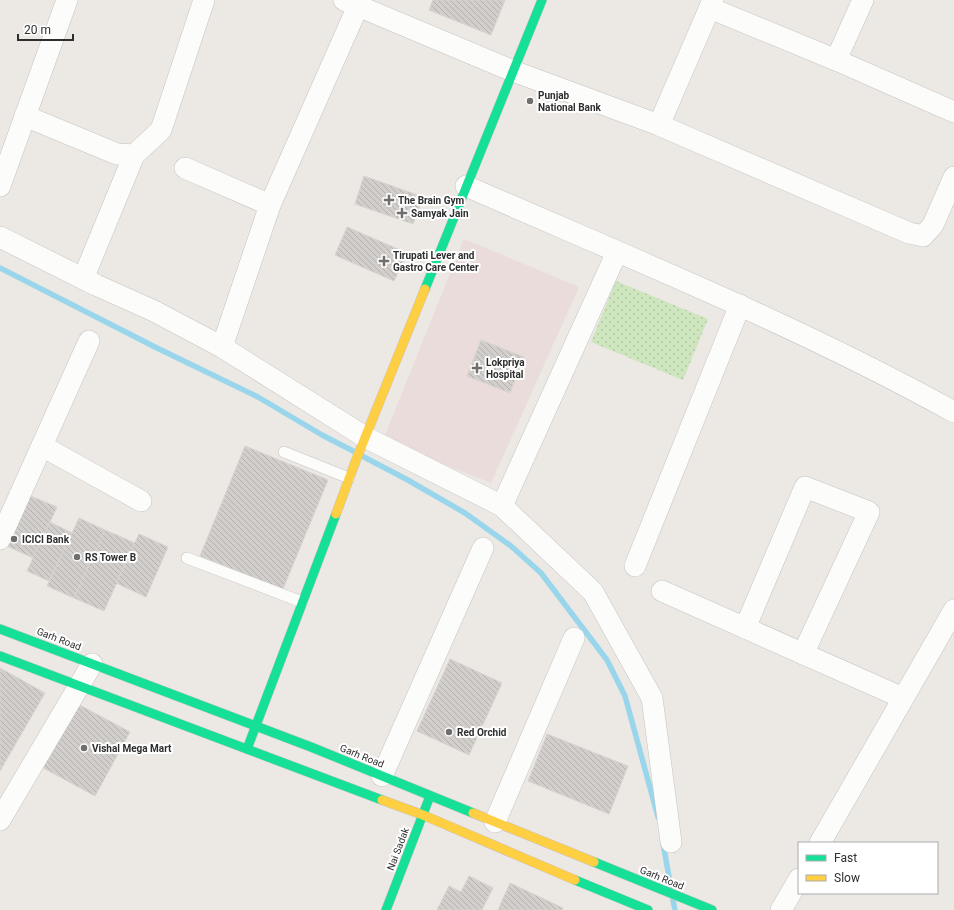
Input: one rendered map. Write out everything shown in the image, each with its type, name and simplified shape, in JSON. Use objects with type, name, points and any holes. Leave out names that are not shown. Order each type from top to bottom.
[{"type":"main road","points":[[247,749],[365,437],[542,0]]},
{"type":"main road","name":"Garh Road","points":[[0,629],[311,747],[708,909]]},
{"type":"main road","points":[[0,656],[423,815],[622,904],[648,910]]},
{"type":"main road","name":"Nai Sadak","points":[[386,910],[430,795]]},
{"type":"street","points":[[0,186],[67,0]]},
{"type":"street","points":[[83,279],[134,155],[161,130],[204,0]]},
{"type":"street","points":[[836,60],[863,0]]},
{"type":"street","points":[[222,347],[270,205],[351,3],[513,71],[659,125],[902,230],[923,236],[933,225],[954,177]]},
{"type":"street","points":[[659,125],[711,4],[954,112]]},
{"type":"street","points":[[25,116],[117,154],[134,155]]},
{"type":"street","points":[[185,168],[270,205]]},
{"type":"street","points":[[466,186],[740,305],[894,379],[954,412]]},
{"type":"street","points":[[0,237],[83,279],[154,311],[222,347],[365,437],[502,506],[593,592],[652,698],[671,842]]},
{"type":"street","points":[[502,506],[617,252]]},
{"type":"street","points":[[635,566],[740,305]]},
{"type":"street","points":[[0,539],[89,342]]},
{"type":"street","points":[[42,446],[141,501]]},
{"type":"street","points":[[745,628],[805,487],[869,512],[803,654]]},
{"type":"street","points":[[382,776],[483,548]]},
{"type":"street","points":[[662,591],[903,698]]},
{"type":"street","points":[[821,842],[954,610]]},
{"type":"street","points":[[495,822],[574,638]]},
{"type":"street","points":[[0,820],[92,664]]},
{"type":"street","points":[[614,871],[622,904]]},
{"type":"street","points":[[781,910],[798,881]]},
{"type":"lane","points":[[284,452],[349,478]]},
{"type":"lane","points":[[187,558],[302,602]]},
{"type":"shaded area","name":"Lokpriya Hospital","points":[[464,239],[579,287],[491,483],[383,440]]},
{"type":"green space","points":[[616,281],[708,319],[683,380],[591,342]]},
{"type":"building","points":[[433,0],[505,0],[491,35],[429,10]]},
{"type":"building","name":"The Brain Gym","points":[[364,176],[423,197],[413,224],[355,204]]},
{"type":"building","points":[[347,227],[407,253],[394,281],[335,255]]},
{"type":"building","points":[[481,340],[524,357],[510,393],[467,376]]},
{"type":"building","points":[[245,446],[328,480],[283,589],[200,556]]},
{"type":"building","points":[[28,495],[57,507],[33,558],[3,544]]},
{"type":"building","name":"RS Tower B","points":[[79,518],[105,530],[74,598],[47,586]]},
{"type":"building","points":[[50,522],[72,533],[49,581],[27,571]]},
{"type":"building","points":[[105,530],[135,543],[104,611],[74,598]]},
{"type":"building","points":[[139,534],[168,547],[146,597],[116,583]]},
{"type":"building","points":[[450,659],[502,683],[469,755],[417,731]]},
{"type":"building","points":[[0,668],[45,693],[0,771]]},
{"type":"building","name":"Vishal Mega Mart","points":[[72,701],[130,732],[95,796],[38,765]]},
{"type":"building","points":[[547,734],[628,766],[609,814],[528,781]]},
{"type":"building","points":[[469,876],[493,888],[482,910],[437,910],[449,886],[461,892]]},
{"type":"building","points":[[510,883],[563,908],[562,910],[498,910]]},
{"type":"waterway","points":[[0,268],[157,348],[258,397],[322,435],[355,452]]},
{"type":"waterway","points":[[362,456],[465,513],[511,546],[541,573],[607,660],[625,696],[658,817]]},
{"type":"waterway","points":[[663,843],[671,888]]},
{"type":"waterway","points":[[673,900],[675,910]]},
{"type":"traffic: fast","points":[[425,289],[542,0]]},
{"type":"traffic: fast","points":[[247,749],[336,514]]},
{"type":"traffic: fast","points":[[0,629],[311,747],[473,813]]},
{"type":"traffic: fast","points":[[0,656],[382,800]]},
{"type":"traffic: fast","points":[[386,910],[430,796]]},
{"type":"traffic: fast","points":[[594,862],[712,910]]},
{"type":"traffic: fast","points":[[575,880],[648,910]]},
{"type":"traffic: slow","points":[[336,514],[356,460],[425,289]]},
{"type":"traffic: slow","points":[[382,800],[423,815],[575,880]]},
{"type":"traffic: slow","points":[[473,813],[594,862]]},
{"type":"place","name":"Punjab National Bank","points":[[530,101]]},
{"type":"place","name":"The Brain Gym","points":[[389,200]]},
{"type":"place","name":"Samyak Jain","points":[[402,213]]},
{"type":"place","name":"Tirupati Lever and Gastro Care Center","points":[[384,261]]},
{"type":"place","name":"Lokpriya Hospital","points":[[477,368]]},
{"type":"place","name":"ICICI Bank","points":[[14,539]]},
{"type":"place","name":"RS Tower B","points":[[77,557]]},
{"type":"place","name":"Red Orchid","points":[[449,732]]},
{"type":"place","name":"Vishal Mega Mart","points":[[84,748]]}]
